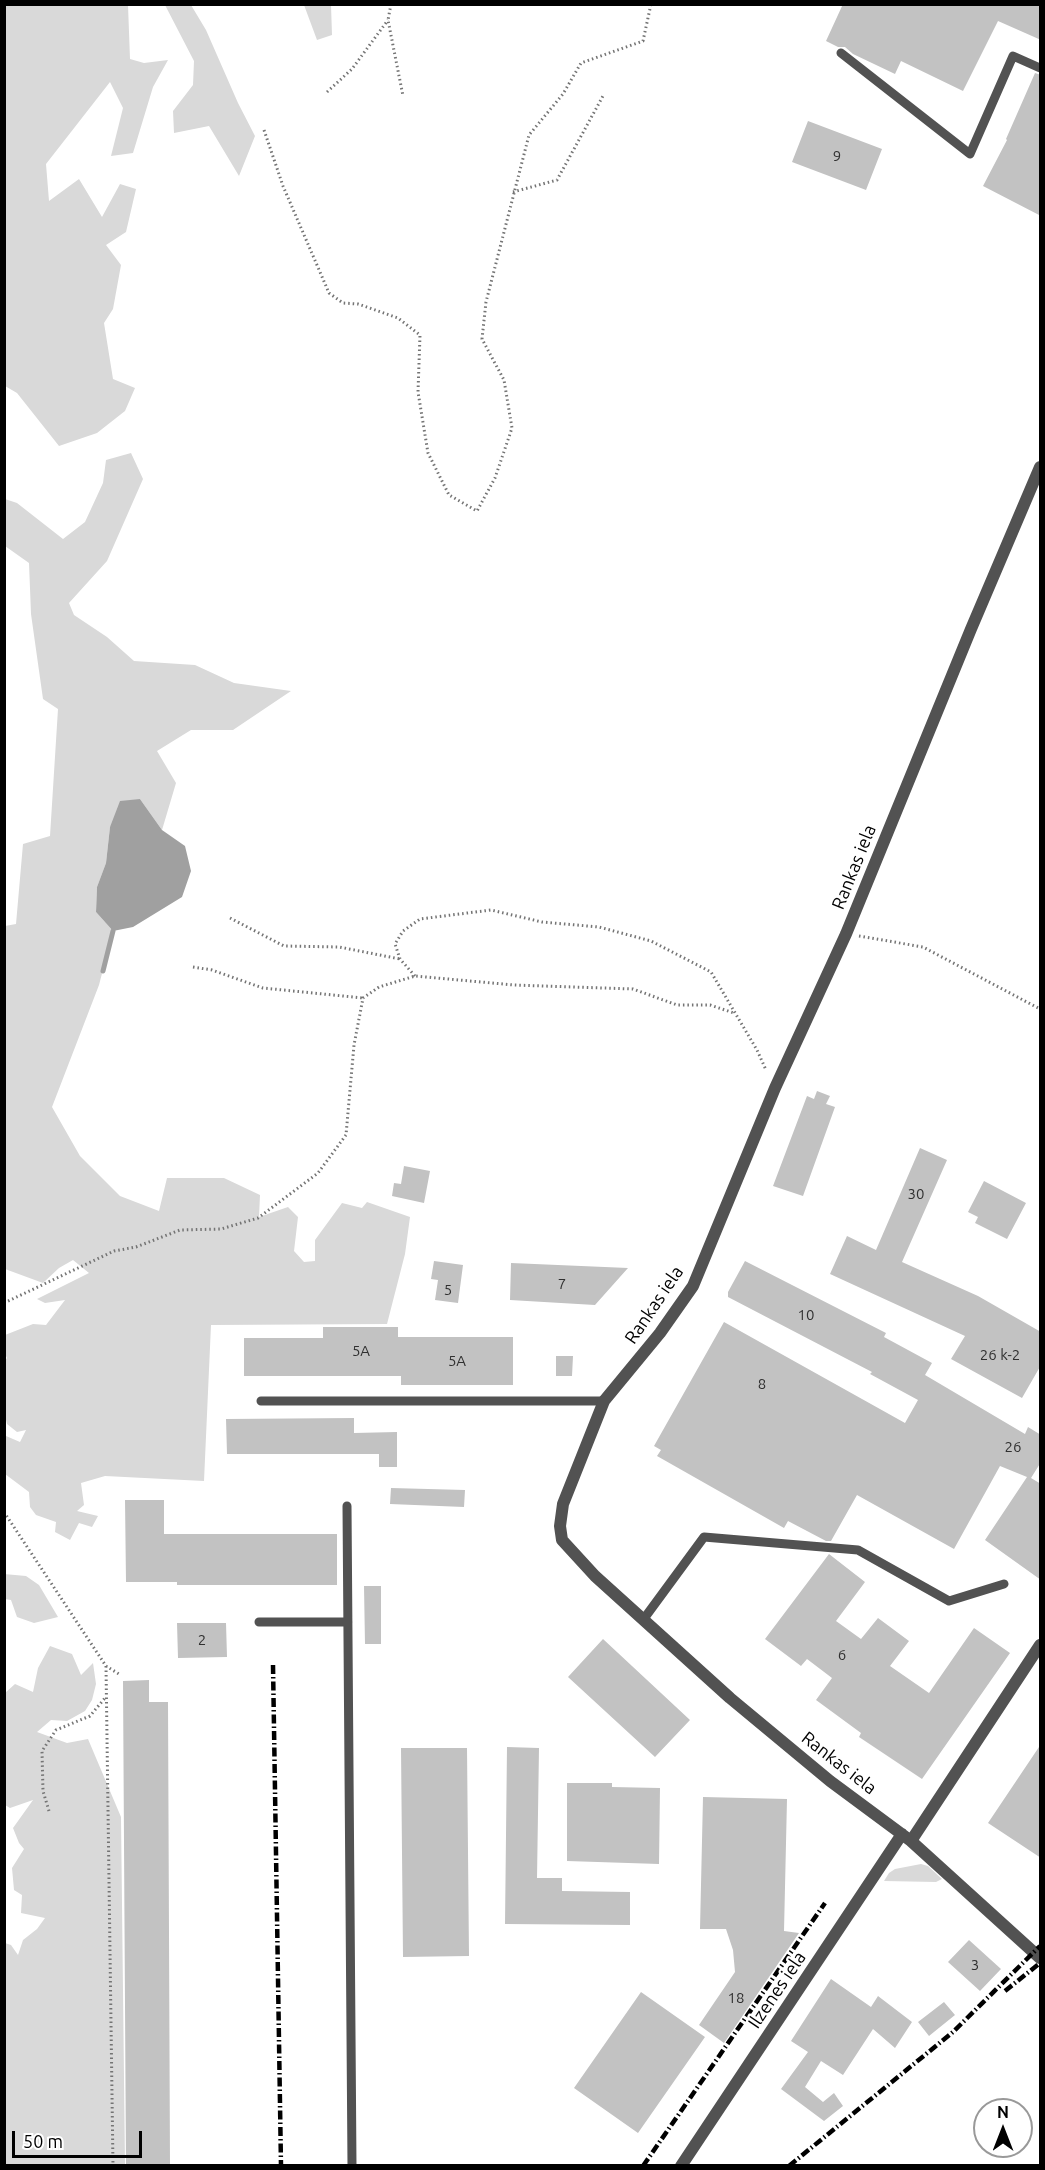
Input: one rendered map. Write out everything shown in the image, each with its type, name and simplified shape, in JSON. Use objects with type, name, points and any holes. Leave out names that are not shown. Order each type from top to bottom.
[{"type":"street","name":"Rankas iela","points":[[1041,467],[971,629],[846,934],[775,1088],[693,1286],[660,1334],[604,1401],[562,1504],[560,1527],[562,1540],[595,1576],[730,1698],[830,1781],[906,1837],[1041,1958]]},
{"type":"street","name":"Ilzenes iela","points":[[681,2166],[906,1837],[1041,1645]]},
{"type":"lane","points":[[841,54],[970,154],[1013,56],[1041,68]]},
{"type":"lane","points":[[261,1401],[604,1401]]},
{"type":"lane","points":[[347,1506],[352,2166]]},
{"type":"lane","points":[[643,1620],[704,1537],[858,1550],[949,1600],[1004,1584]]},
{"type":"lane","points":[[258,1622],[348,1622]]},
{"type":"path","points":[[391,4],[388,20],[403,96]]},
{"type":"path","points":[[264,130],[283,186],[328,293],[343,303],[358,304],[398,318],[420,335],[418,392],[428,453],[449,495],[477,511],[495,478],[512,428],[504,380],[482,339],[486,302],[529,135],[563,94],[581,63],[643,41],[651,4]]},
{"type":"path","points":[[327,92],[352,69],[388,20]]},
{"type":"path","points":[[513,192],[557,180],[603,96]]},
{"type":"path","points":[[415,976],[400,959],[395,944],[403,931],[420,919],[491,910],[542,922],[599,927],[651,941],[711,972],[757,1050],[775,1088]]},
{"type":"path","points":[[230,918],[284,946],[339,947],[400,959]]},
{"type":"path","points":[[846,934],[923,947],[1041,1010]]},
{"type":"path","points":[[193,967],[212,970],[263,988],[363,998],[379,987],[415,976],[514,985],[633,989],[677,1005],[710,1005],[734,1013]]},
{"type":"path","points":[[5,1304],[114,1251],[136,1247],[180,1230],[221,1229],[258,1218],[318,1173],[346,1135],[354,1045],[363,998]]},
{"type":"path","points":[[4,1512],[106,1666],[119,1674]]},
{"type":"path","points":[[106,1666],[113,2166]]},
{"type":"path","points":[[49,1811],[43,1791],[42,1751],[56,1730],[90,1716],[106,1697]]},
{"type":"shaded area","points":[[4,5],[128,5],[130,59],[144,63],[168,60],[153,87],[133,153],[111,156],[123,108],[110,82],[46,164],[49,201],[79,179],[102,217],[120,184],[136,189],[126,232],[106,245],[121,265],[113,309],[104,323],[113,379],[135,388],[125,411],[97,433],[59,446],[17,393],[5,386]]},
{"type":"shaded area","points":[[165,5],[191,5],[206,30],[255,136],[239,176],[209,126],[174,133],[173,111],[193,85],[194,61]]},
{"type":"shaded area","points":[[304,5],[331,5],[332,35],[317,40]]},
{"type":"shaded area","points":[[131,453],[143,479],[107,561],[69,603],[74,615],[107,637],[134,661],[195,665],[234,683],[291,691],[233,730],[191,730],[157,751],[176,783],[162,830],[140,799],[110,827],[106,863],[97,887],[96,912],[113,931],[99,985],[52,1107],[80,1156],[120,1196],[159,1211],[167,1178],[224,1178],[260,1195],[259,1217],[288,1207],[298,1217],[294,1251],[304,1262],[315,1261],[315,1240],[342,1203],[362,1208],[367,1202],[410,1217],[405,1254],[387,1324],[211,1325],[204,1481],[105,1476],[81,1483],[84,1505],[77,1511],[98,1516],[92,1527],[79,1523],[70,1540],[55,1532],[56,1522],[36,1515],[30,1507],[29,1492],[5,1474],[6,1436],[20,1442],[26,1430],[17,1432],[7,1424],[4,1411],[4,1362],[7,1358],[5,1335],[33,1324],[46,1325],[65,1300],[45,1303],[37,1299],[89,1273],[73,1260],[59,1268],[43,1283],[5,1269],[5,926],[16,924],[23,844],[50,836],[58,709],[43,699],[31,614],[29,563],[5,546],[5,499],[17,503],[63,539],[85,522],[103,483],[106,460]]},
{"type":"shaded area","points":[[140,799],[162,830],[185,846],[191,871],[182,897],[133,927],[113,931],[96,912],[97,887],[106,863],[110,827],[120,801]]},
{"type":"shaded area","points":[[4,1574],[26,1576],[39,1585],[58,1617],[34,1623],[17,1617],[11,1600],[5,1599]]},
{"type":"shaded area","points":[[50,1646],[72,1654],[81,1675],[93,1663],[96,1684],[92,1700],[85,1711],[67,1721],[51,1720],[37,1732],[67,1743],[88,1739],[121,1817],[125,2165],[5,2165],[5,1943],[11,1945],[18,1955],[23,1940],[37,1929],[45,1918],[21,1913],[22,1895],[14,1890],[12,1868],[24,1849],[13,1828],[33,1800],[10,1808],[5,1805],[5,1693],[15,1684],[33,1692],[38,1668]]},
{"type":"shaded area","points":[[921,1864],[928,1866],[942,1879],[936,1882],[884,1881],[895,1869]]},
{"type":"building","points":[[843,4],[1041,4],[1041,40],[998,21],[963,91],[901,61],[895,74],[853,54],[845,47],[838,47],[826,41]]},
{"type":"building","points":[[1035,73],[1041,75],[1041,216],[983,186],[1007,140]]},
{"type":"building","points":[[808,121],[882,149],[866,190],[792,162]]},
{"type":"building","points":[[817,1091],[830,1096],[826,1104],[835,1107],[803,1196],[773,1186],[807,1096],[814,1099]]},
{"type":"building","points":[[920,1148],[947,1160],[902,1262],[978,1296],[1041,1332],[1041,1365],[1022,1398],[951,1359],[965,1336],[830,1274],[847,1236],[876,1250]]},
{"type":"building","points":[[404,1166],[430,1171],[424,1203],[392,1196],[394,1183],[401,1184]]},
{"type":"building","points":[[984,1181],[1026,1203],[1007,1239],[975,1223],[978,1217],[968,1212]]},
{"type":"building","points":[[434,1261],[463,1265],[458,1303],[435,1300],[438,1280],[431,1279]]},
{"type":"building","points":[[745,1261],[886,1333],[884,1337],[932,1363],[925,1375],[1025,1434],[1028,1427],[1041,1435],[1041,1462],[1031,1478],[1041,1484],[1041,1580],[985,1540],[1027,1477],[1000,1466],[954,1549],[857,1495],[831,1541],[826,1541],[788,1521],[784,1528],[657,1456],[661,1450],[654,1446],[724,1322],[905,1423],[918,1400],[870,1374],[872,1372],[728,1297],[728,1292]]},
{"type":"building","points":[[511,1263],[628,1268],[595,1305],[510,1300]]},
{"type":"building","points":[[323,1327],[398,1327],[398,1337],[513,1337],[513,1385],[401,1385],[401,1376],[244,1376],[244,1338],[323,1338]]},
{"type":"building","points":[[556,1356],[573,1356],[572,1376],[556,1376]]},
{"type":"building","points":[[354,1418],[354,1433],[397,1432],[397,1467],[379,1467],[379,1454],[227,1454],[226,1419]]},
{"type":"building","points":[[391,1488],[465,1490],[464,1507],[390,1504]]},
{"type":"building","points":[[125,1500],[164,1500],[164,1534],[337,1534],[337,1585],[177,1585],[177,1582],[126,1582]]},
{"type":"building","points":[[829,1554],[865,1582],[836,1621],[861,1639],[878,1618],[909,1641],[890,1666],[929,1693],[974,1628],[1010,1653],[922,1779],[859,1737],[861,1733],[816,1700],[832,1678],[807,1659],[801,1666],[765,1639]]},
{"type":"building","points":[[364,1586],[381,1586],[381,1644],[365,1644]]},
{"type":"building","points":[[177,1623],[226,1623],[227,1657],[178,1658]]},
{"type":"building","points":[[603,1639],[690,1720],[655,1757],[568,1677]]},
{"type":"building","points":[[149,1680],[149,1702],[168,1702],[170,2166],[126,2166],[123,1681]]},
{"type":"building","points":[[1041,1744],[1041,1858],[988,1823]]},
{"type":"building","points":[[507,1747],[539,1748],[537,1878],[562,1878],[562,1891],[630,1892],[630,1925],[505,1924]]},
{"type":"building","points":[[401,1748],[467,1748],[469,1956],[403,1957]]},
{"type":"building","points":[[567,1783],[612,1783],[612,1787],[660,1788],[659,1864],[567,1861]]},
{"type":"building","points":[[703,1797],[787,1799],[784,1931],[799,1933],[724,2043],[699,2025],[735,1972],[733,1950],[726,1929],[700,1929]]},
{"type":"building","points":[[969,1940],[1001,1969],[980,1991],[948,1962]]},
{"type":"building","points":[[831,1979],[871,2007],[878,1996],[912,2022],[895,2048],[873,2029],[843,2075],[821,2061],[805,2087],[823,2102],[834,2093],[843,2106],[824,2121],[781,2089],[808,2052],[791,2041]]},
{"type":"building","points":[[641,1992],[705,2037],[638,2133],[574,2088]]},
{"type":"building","points":[[944,2002],[955,2015],[929,2036],[918,2022]]},
{"type":"waterway","points":[[103,971],[113,931]]},
{"type":"railway","points":[[273,1665],[281,2166]]},
{"type":"railway","points":[[643,2166],[825,1903]]},
{"type":"railway","points":[[789,2166],[953,2032],[1040,1946]]},
{"type":"railway","points":[[1005,1991],[1040,1963]]}]
